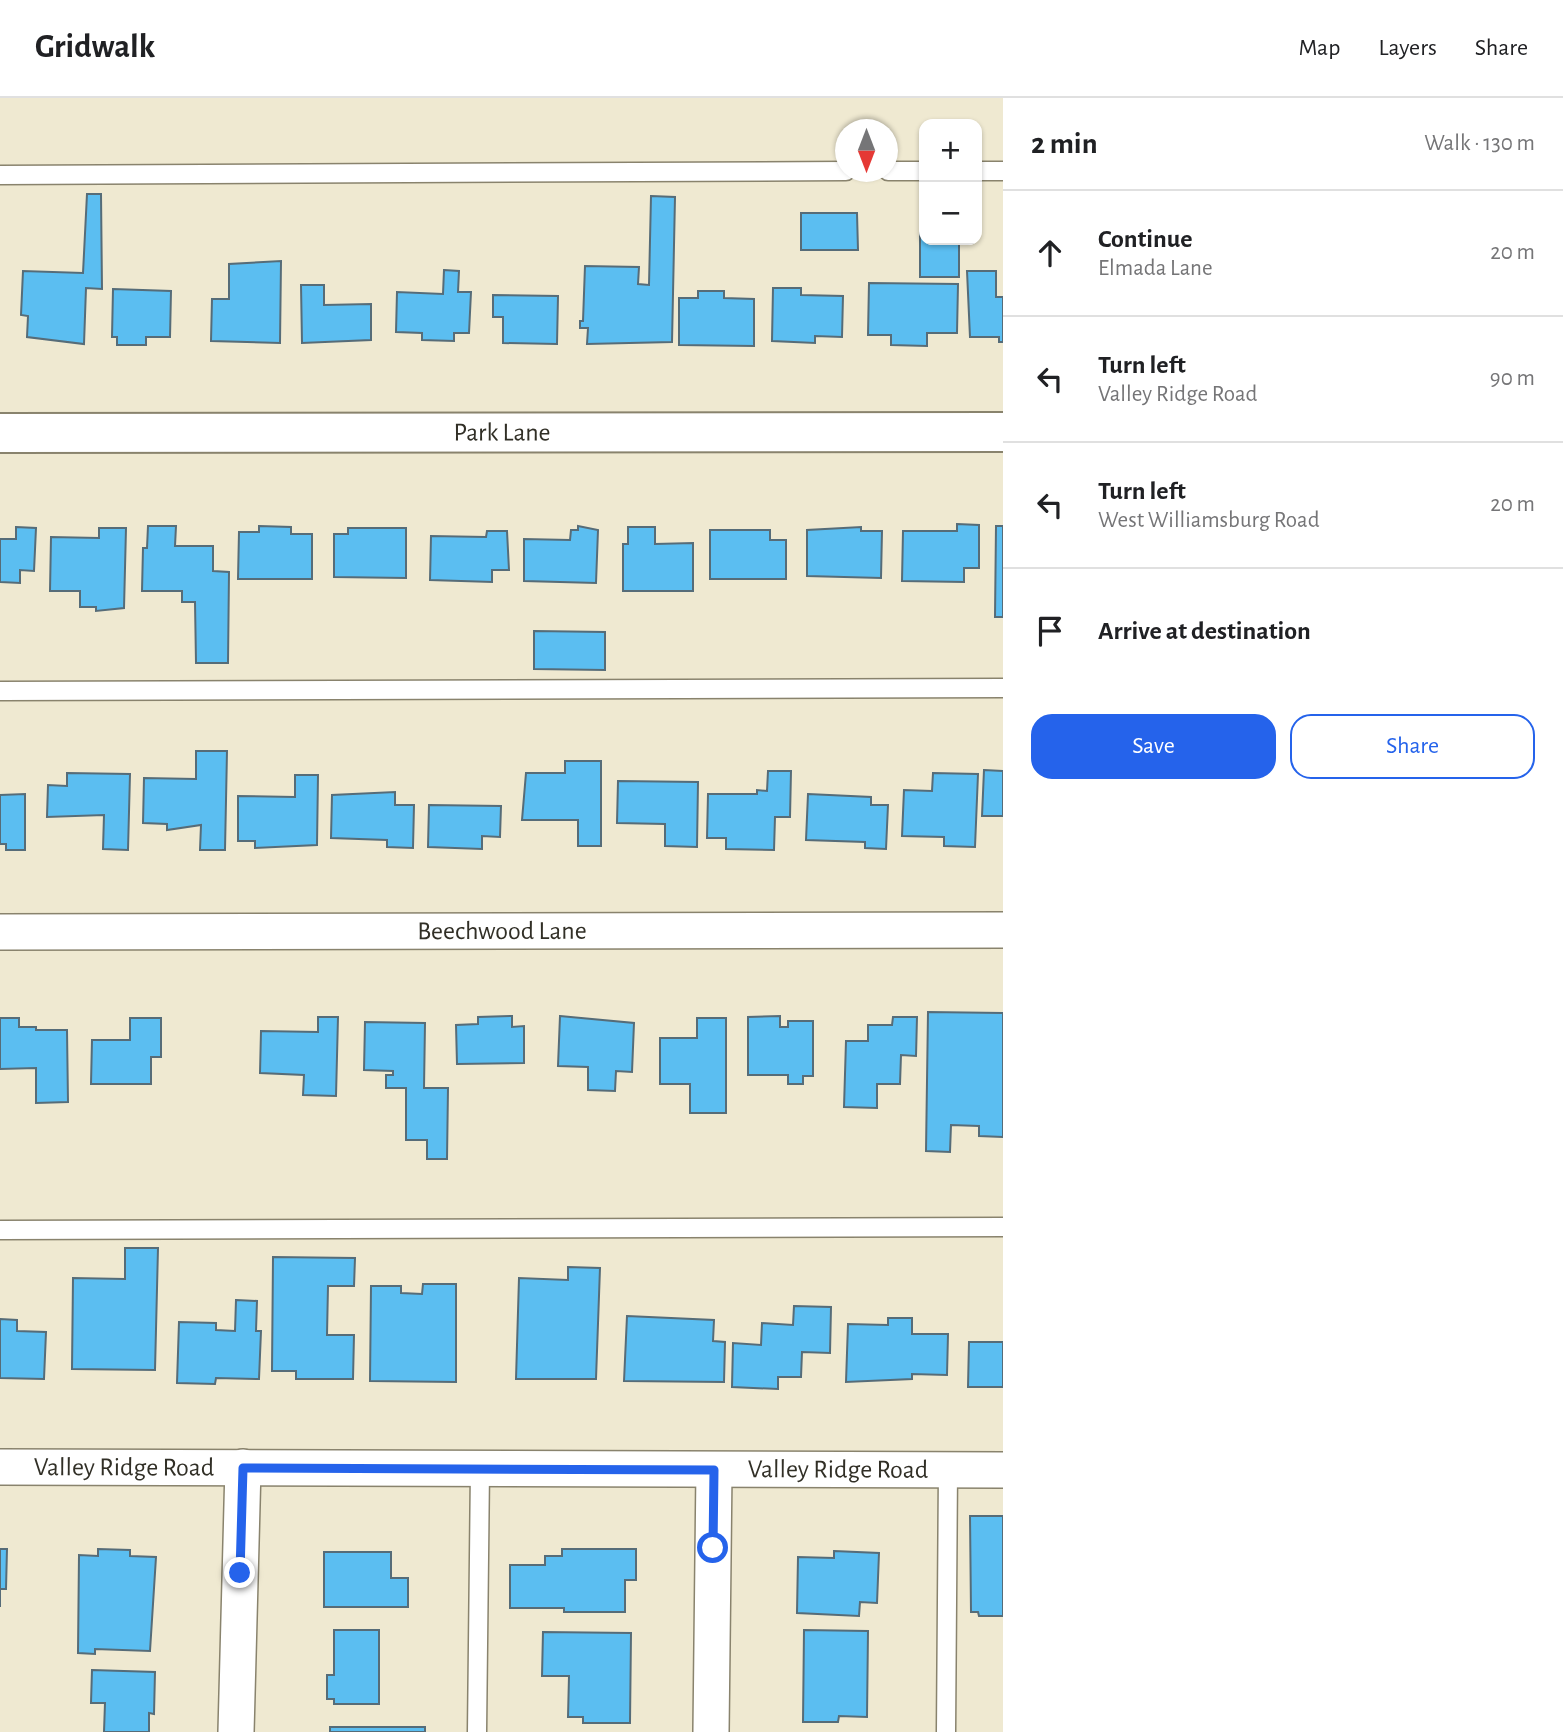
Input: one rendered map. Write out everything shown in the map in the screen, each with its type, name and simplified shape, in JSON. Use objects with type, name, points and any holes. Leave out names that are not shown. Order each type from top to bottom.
[{"type":"street","name":"Park Lane","points":[[0,433],[1003,432]]},
{"type":"street","name":"Beechwood Lane","points":[[0,932],[1003,930]]},
{"type":"street","name":"Valley Ridge Road","points":[[0,1467],[1003,1470]]},
{"type":"street","points":[[236,1732],[243,1468]]},
{"type":"street","points":[[711,1732],[714,1470]]},
{"type":"lane","points":[[0,174],[835,171]]},
{"type":"lane","points":[[898,171],[919,171]]},
{"type":"lane","points":[[982,171],[1003,171]]},
{"type":"lane","points":[[0,691],[1003,688]]},
{"type":"lane","points":[[0,1230],[1003,1227]]},
{"type":"lane","points":[[477,1732],[480,1469]]},
{"type":"lane","points":[[946,1732],[948,1470]]},
{"type":"building","points":[[87,194],[101,194],[102,289],[86,288],[84,344],[27,337],[28,316],[21,315],[23,271],[83,273]]},
{"type":"building","points":[[651,196],[675,197],[672,342],[587,344],[588,328],[580,328],[580,321],[583,321],[585,266],[639,267],[638,284],[649,285]]},
{"type":"building","points":[[801,213],[857,213],[858,250],[801,250]]},
{"type":"building","points":[[920,245],[959,245],[959,277],[920,277]]},
{"type":"building","points":[[281,261],[280,343],[211,341],[212,299],[229,299],[229,264]]},
{"type":"building","points":[[444,270],[459,271],[458,292],[471,292],[469,333],[454,333],[454,341],[422,340],[422,333],[396,332],[397,292],[443,294]]},
{"type":"building","points":[[967,271],[996,271],[996,297],[1003,297],[1003,342],[999,342],[999,337],[970,337]]},
{"type":"building","points":[[869,283],[958,284],[957,333],[927,333],[927,346],[891,345],[891,335],[868,335]]},
{"type":"building","points":[[301,285],[324,285],[324,305],[371,304],[371,340],[302,343]]},
{"type":"building","points":[[773,288],[801,288],[801,295],[843,296],[842,337],[815,336],[815,343],[772,341]]},
{"type":"building","points":[[113,289],[171,291],[170,337],[146,337],[146,345],[117,345],[117,337],[112,337]]},
{"type":"building","points":[[698,291],[724,291],[724,298],[754,299],[754,346],[679,345],[679,298],[698,298]]},
{"type":"building","points":[[493,295],[558,296],[557,344],[503,343],[503,317],[493,317]]},
{"type":"building","points":[[957,524],[979,525],[979,568],[964,568],[964,582],[902,581],[903,531],[957,531]]},
{"type":"building","points":[[148,526],[176,526],[175,546],[213,546],[213,571],[229,572],[228,663],[196,663],[195,602],[182,602],[182,591],[142,591],[143,548],[147,548]]},
{"type":"building","points":[[259,526],[291,527],[291,534],[312,534],[312,579],[238,579],[239,532],[259,532]]},
{"type":"building","points":[[578,526],[598,530],[596,583],[524,581],[524,539],[570,540],[571,530],[578,530]]},
{"type":"building","points":[[996,526],[1003,526],[1003,617],[995,617]]},
{"type":"building","points":[[16,527],[36,528],[34,571],[20,570],[20,583],[0,582],[0,539],[16,539]]},
{"type":"building","points":[[628,527],[655,527],[655,544],[693,543],[693,591],[623,591],[623,544],[628,544]]},
{"type":"building","points":[[861,527],[861,531],[882,531],[881,578],[807,576],[807,530]]},
{"type":"building","points":[[99,528],[126,528],[124,608],[96,611],[96,607],[80,607],[80,591],[50,591],[51,537],[99,538]]},
{"type":"building","points":[[348,528],[406,528],[406,578],[334,577],[334,534],[348,534]]},
{"type":"building","points":[[710,530],[770,530],[770,540],[786,540],[786,579],[710,579]]},
{"type":"building","points":[[487,531],[507,531],[509,570],[492,570],[492,582],[430,580],[431,536],[486,537]]},
{"type":"building","points":[[534,631],[605,632],[605,670],[534,669]]},
{"type":"building","points":[[196,751],[227,751],[225,850],[200,850],[201,825],[167,830],[167,824],[143,823],[144,778],[196,779]]},
{"type":"building","points":[[565,761],[601,761],[601,846],[578,846],[578,820],[522,820],[526,773],[565,773]]},
{"type":"building","points":[[984,770],[1003,771],[1003,816],[982,816]]},
{"type":"building","points":[[768,771],[791,771],[790,817],[775,817],[774,850],[726,849],[726,838],[707,838],[708,794],[757,794],[757,790],[767,791]]},
{"type":"building","points":[[67,773],[130,774],[128,850],[103,849],[104,815],[47,817],[48,785],[67,786]]},
{"type":"building","points":[[933,773],[978,774],[975,847],[944,846],[944,837],[902,836],[904,790],[932,791]]},
{"type":"building","points":[[295,775],[318,775],[317,845],[255,848],[255,841],[238,841],[238,796],[295,797]]},
{"type":"building","points":[[618,781],[698,782],[697,847],[665,846],[665,824],[617,823]]},
{"type":"building","points":[[395,792],[395,805],[414,805],[413,848],[387,847],[387,840],[331,838],[332,795]]},
{"type":"building","points":[[25,794],[25,850],[6,850],[6,844],[0,844],[0,795]]},
{"type":"building","points":[[808,794],[871,797],[871,805],[888,805],[886,849],[865,848],[865,842],[806,840]]},
{"type":"building","points":[[429,805],[501,806],[500,837],[482,836],[482,849],[428,847]]},
{"type":"building","points":[[928,1012],[1003,1013],[1003,1137],[979,1136],[979,1126],[951,1125],[950,1152],[926,1151]]},
{"type":"building","points":[[512,1016],[512,1027],[524,1026],[524,1063],[457,1064],[456,1025],[478,1024],[478,1017]]},
{"type":"building","points":[[560,1016],[634,1023],[632,1072],[616,1071],[615,1091],[588,1090],[588,1067],[558,1066]]},
{"type":"building","points":[[780,1016],[780,1027],[788,1027],[788,1021],[813,1021],[813,1076],[803,1076],[803,1084],[788,1084],[788,1075],[748,1075],[748,1017]]},
{"type":"building","points":[[318,1017],[338,1017],[336,1096],[303,1095],[304,1075],[260,1073],[261,1031],[318,1032]]},
{"type":"building","points":[[893,1017],[917,1017],[916,1056],[901,1055],[900,1084],[877,1084],[877,1108],[844,1107],[846,1041],[868,1041],[868,1025],[892,1025]]},
{"type":"building","points":[[0,1018],[19,1018],[19,1027],[67,1030],[68,1102],[36,1103],[36,1068],[0,1069]]},
{"type":"building","points":[[130,1018],[161,1018],[161,1057],[151,1057],[151,1084],[91,1084],[92,1040],[130,1040]]},
{"type":"building","points":[[697,1018],[726,1018],[726,1113],[690,1113],[690,1084],[660,1084],[660,1038],[697,1038]]},
{"type":"building","points":[[365,1022],[425,1023],[424,1088],[448,1088],[447,1159],[427,1159],[427,1140],[406,1140],[406,1088],[386,1088],[386,1075],[393,1075],[393,1071],[364,1070]]},
{"type":"building","points":[[125,1248],[158,1248],[155,1370],[72,1369],[73,1278],[125,1279]]},
{"type":"building","points":[[273,1257],[355,1258],[354,1286],[328,1286],[327,1335],[354,1335],[353,1379],[296,1379],[296,1371],[272,1371]]},
{"type":"building","points":[[568,1267],[600,1268],[596,1379],[516,1379],[519,1278],[568,1280]]},
{"type":"building","points":[[423,1284],[456,1284],[456,1382],[370,1381],[371,1286],[401,1286],[401,1293],[422,1294]]},
{"type":"building","points":[[236,1300],[257,1301],[256,1331],[261,1331],[259,1379],[216,1378],[215,1384],[177,1383],[179,1322],[216,1323],[216,1330],[235,1331]]},
{"type":"building","points":[[794,1306],[831,1307],[830,1353],[802,1352],[801,1377],[778,1377],[778,1389],[732,1387],[733,1343],[761,1345],[762,1323],[793,1325]]},
{"type":"building","points":[[627,1316],[714,1320],[713,1341],[725,1342],[724,1382],[624,1381]]},
{"type":"building","points":[[888,1318],[912,1318],[912,1334],[948,1334],[947,1375],[912,1374],[912,1379],[846,1382],[848,1324],[888,1325]]},
{"type":"building","points":[[0,1319],[17,1320],[17,1331],[46,1332],[44,1379],[0,1378]]},
{"type":"building","points":[[969,1342],[1003,1342],[1003,1387],[968,1387]]},
{"type":"building","points":[[970,1516],[1003,1516],[1003,1616],[979,1616],[978,1612],[971,1612]]},
{"type":"building","points":[[0,1549],[7,1549],[6,1589],[0,1589]]},
{"type":"building","points":[[98,1549],[130,1550],[130,1556],[156,1557],[150,1651],[95,1649],[95,1654],[78,1653],[79,1555],[98,1556]]},
{"type":"building","points":[[562,1549],[636,1549],[636,1580],[625,1580],[625,1612],[564,1612],[564,1608],[510,1608],[510,1565],[545,1565],[545,1556],[562,1556]]},
{"type":"building","points":[[834,1551],[879,1553],[877,1603],[860,1602],[859,1616],[797,1613],[798,1557],[834,1558]]},
{"type":"building","points":[[324,1552],[391,1552],[391,1578],[408,1578],[408,1607],[324,1607]]},
{"type":"building","points":[[334,1630],[379,1630],[379,1704],[334,1704],[334,1699],[327,1699],[327,1675],[334,1675]]},
{"type":"building","points":[[804,1630],[868,1631],[867,1717],[839,1716],[838,1722],[803,1722]]},
{"type":"building","points":[[543,1632],[631,1633],[630,1723],[583,1723],[583,1717],[568,1717],[569,1676],[542,1676]]},
{"type":"building","points":[[92,1670],[155,1672],[154,1714],[149,1713],[149,1732],[104,1732],[105,1703],[91,1703]]},
{"type":"building","points":[[330,1727],[425,1727],[425,1732],[330,1732]]},
{"type":"route","points":[[240,1573],[243,1468],[714,1470],[713,1548]]}]
